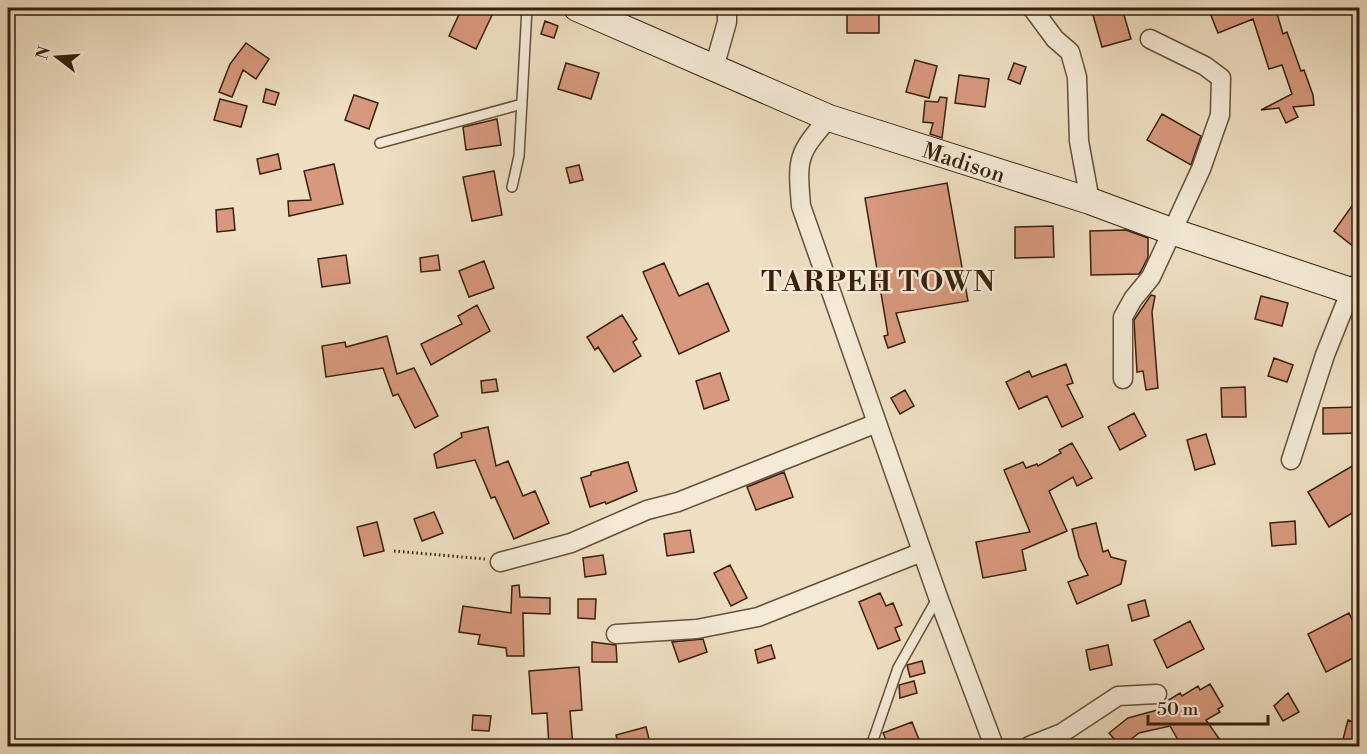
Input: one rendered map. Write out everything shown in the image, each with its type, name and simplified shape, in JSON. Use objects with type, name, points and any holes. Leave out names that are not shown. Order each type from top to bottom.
[{"type":"street","name":"Madison","points":[[577,8],[829,118],[1090,201],[1171,231],[1357,289]]},
{"type":"street","points":[[714,68],[727,22],[727,8]]},
{"type":"street","points":[[1032,8],[1055,39],[1070,52],[1077,77],[1079,141],[1090,201]]},
{"type":"street","points":[[1123,379],[1123,317],[1133,299],[1151,278],[1201,169],[1220,115],[1221,78],[1205,66],[1150,39]]},
{"type":"street","points":[[829,118],[807,144],[798,164],[801,206],[938,597],[994,747]]},
{"type":"street","points":[[1291,460],[1325,355],[1357,289]]},
{"type":"street","points":[[500,562],[571,543],[647,510],[678,502],[877,423]]},
{"type":"street","points":[[616,634],[697,629],[758,617],[922,552]]},
{"type":"street","points":[[1029,747],[1062,733],[1118,696],[1157,694]]},
{"type":"lane","points":[[512,187],[519,156],[527,8]]},
{"type":"lane","points":[[380,143],[522,104]]},
{"type":"lane","points":[[870,747],[898,669],[938,597]]},
{"type":"path","points":[[394,551],[500,562]]},
{"type":"building","points":[[462,8],[487,8],[494,11],[476,49],[449,36]]},
{"type":"building","points":[[847,8],[879,8],[879,33],[847,33]]},
{"type":"building","points":[[1091,8],[1122,8],[1131,39],[1102,47]]},
{"type":"building","points":[[1208,8],[1280,8],[1276,10],[1283,34],[1287,32],[1301,71],[1304,70],[1314,105],[1293,107],[1298,117],[1286,123],[1279,108],[1261,110],[1292,94],[1282,65],[1269,69],[1253,19],[1218,33]]},
{"type":"building","points":[[545,21],[558,26],[554,38],[541,34]]},
{"type":"building","points":[[246,43],[269,59],[256,79],[243,70],[232,97],[219,92],[230,64]]},
{"type":"building","points":[[915,60],[937,66],[929,98],[906,92]]},
{"type":"building","points":[[566,63],[599,73],[591,99],[558,89]]},
{"type":"building","points":[[1014,63],[1026,67],[1020,84],[1008,79]]},
{"type":"building","points":[[959,75],[989,79],[985,107],[955,103]]},
{"type":"building","points":[[266,89],[279,93],[275,105],[263,102]]},
{"type":"building","points":[[354,95],[378,103],[369,129],[345,120]]},
{"type":"building","points":[[940,97],[947,98],[942,138],[930,134],[933,123],[923,122],[925,101],[938,102]]},
{"type":"building","points":[[220,99],[247,106],[241,127],[214,120]]},
{"type":"building","points":[[1162,114],[1201,136],[1191,165],[1147,140]]},
{"type":"building","points":[[497,119],[501,145],[466,150],[463,127]]},
{"type":"building","points":[[278,154],[281,169],[260,174],[257,159]]},
{"type":"building","points":[[334,164],[343,204],[289,216],[288,201],[311,200],[304,171]]},
{"type":"building","points":[[579,165],[583,180],[570,183],[566,168]]},
{"type":"building","points":[[494,171],[502,215],[472,221],[463,177]]},
{"type":"building","points":[[947,183],[968,301],[896,313],[905,342],[888,348],[884,336],[888,335],[865,198]]},
{"type":"building","points":[[1359,196],[1359,251],[1334,231]]},
{"type":"building","points":[[233,208],[235,230],[217,232],[216,210]]},
{"type":"building","points":[[1053,226],[1054,257],[1015,258],[1015,227]]},
{"type":"building","points":[[1126,230],[1148,238],[1148,257],[1139,274],[1091,275],[1090,231]]},
{"type":"building","points":[[346,255],[350,283],[322,287],[318,259]]},
{"type":"building","points":[[438,255],[440,270],[421,272],[420,258]]},
{"type":"building","points":[[484,261],[494,288],[469,297],[459,271]]},
{"type":"building","points":[[664,263],[679,296],[708,283],[729,331],[679,354],[643,272]]},
{"type":"building","points":[[1151,295],[1155,296],[1152,312],[1158,388],[1146,390],[1143,371],[1137,372],[1134,320]]},
{"type":"building","points":[[1261,296],[1288,303],[1282,326],[1255,319]]},
{"type":"building","points":[[477,305],[490,331],[431,365],[421,344],[462,324],[458,316]]},
{"type":"building","points":[[622,315],[637,339],[633,342],[641,356],[614,372],[598,347],[595,350],[587,337]]},
{"type":"building","points":[[387,336],[397,374],[414,368],[438,416],[415,428],[398,394],[393,396],[383,368],[326,377],[322,346],[345,342],[346,347]]},
{"type":"building","points":[[1274,358],[1293,365],[1287,382],[1268,376]]},
{"type":"building","points":[[1066,364],[1073,383],[1067,385],[1083,417],[1062,427],[1047,396],[1019,409],[1006,382],[1029,371],[1032,377]]},
{"type":"building","points":[[720,373],[729,400],[704,409],[696,381]]},
{"type":"building","points":[[496,379],[498,391],[482,393],[481,381]]},
{"type":"building","points":[[1245,387],[1246,417],[1222,417],[1221,388]]},
{"type":"building","points":[[905,390],[914,406],[900,414],[891,398]]},
{"type":"building","points":[[1359,407],[1359,433],[1323,434],[1323,408]]},
{"type":"building","points":[[1134,413],[1146,436],[1120,450],[1108,427]]},
{"type":"building","points":[[488,427],[496,466],[508,461],[523,496],[535,491],[549,523],[514,539],[495,497],[491,498],[475,460],[437,468],[434,454],[462,437],[461,433]]},
{"type":"building","points":[[1206,434],[1215,464],[1195,470],[1187,440]]},
{"type":"building","points":[[1072,443],[1092,478],[1077,486],[1073,477],[1049,491],[1067,531],[1022,550],[1026,570],[983,578],[976,542],[1030,532],[1004,470],[1023,462],[1026,468],[1037,464],[1038,466],[1061,453],[1059,450]]},
{"type":"building","points":[[628,462],[637,491],[606,504],[605,502],[590,507],[581,478],[591,475],[591,472]]},
{"type":"building","points":[[1359,462],[1359,509],[1329,527],[1308,492]]},
{"type":"building","points":[[784,472],[793,497],[756,510],[747,487]]},
{"type":"building","points":[[434,512],[443,533],[422,541],[414,519]]},
{"type":"building","points":[[1295,521],[1296,544],[1272,546],[1270,523]]},
{"type":"building","points":[[377,522],[384,551],[364,556],[357,527]]},
{"type":"building","points":[[1096,523],[1103,552],[1108,550],[1111,557],[1126,561],[1121,584],[1077,604],[1068,582],[1088,575],[1079,557],[1072,529]]},
{"type":"building","points":[[690,530],[694,552],[667,556],[664,534]]},
{"type":"building","points":[[603,555],[606,574],[585,577],[583,558]]},
{"type":"building","points":[[730,565],[747,598],[731,606],[714,573]]},
{"type":"building","points":[[519,585],[520,597],[550,598],[550,614],[523,613],[524,656],[507,656],[506,648],[478,644],[480,635],[459,632],[463,606],[511,613],[512,586]]},
{"type":"building","points":[[880,593],[886,606],[893,603],[902,625],[895,628],[900,640],[878,649],[859,602]]},
{"type":"building","points":[[578,599],[596,599],[595,619],[578,618]]},
{"type":"building","points":[[1145,600],[1149,616],[1132,621],[1128,605]]},
{"type":"building","points":[[1349,613],[1359,635],[1359,655],[1326,672],[1308,634]]},
{"type":"building","points":[[1190,621],[1204,649],[1167,668],[1154,640]]},
{"type":"building","points":[[703,639],[707,652],[679,662],[672,642]]},
{"type":"building","points":[[592,642],[616,645],[617,662],[592,662]]},
{"type":"building","points":[[771,645],[775,658],[758,663],[755,650]]},
{"type":"building","points":[[1108,645],[1112,665],[1090,670],[1086,650]]},
{"type":"building","points":[[922,661],[925,673],[910,677],[907,665]]},
{"type":"building","points":[[579,667],[582,710],[570,711],[573,747],[549,747],[547,713],[532,714],[529,671]]},
{"type":"building","points":[[914,681],[917,693],[900,698],[899,685]]},
{"type":"building","points":[[1210,684],[1223,706],[1218,709],[1220,712],[1206,720],[1225,747],[1182,747],[1170,726],[1139,733],[1121,747],[1109,733],[1128,718],[1161,709],[1159,706],[1180,693],[1182,696],[1198,686],[1200,690]]},
{"type":"building","points":[[1288,693],[1299,712],[1283,721],[1274,706]]},
{"type":"building","points":[[473,715],[491,716],[489,731],[472,730]]},
{"type":"building","points":[[1348,720],[1359,724],[1359,747],[1341,747]]},
{"type":"building","points":[[912,722],[922,747],[889,747],[883,733]]},
{"type":"building","points":[[646,727],[651,747],[619,747],[616,735]]},
{"type":"district","name":"TARPEH TOWN","points":[[879,281]]}]
